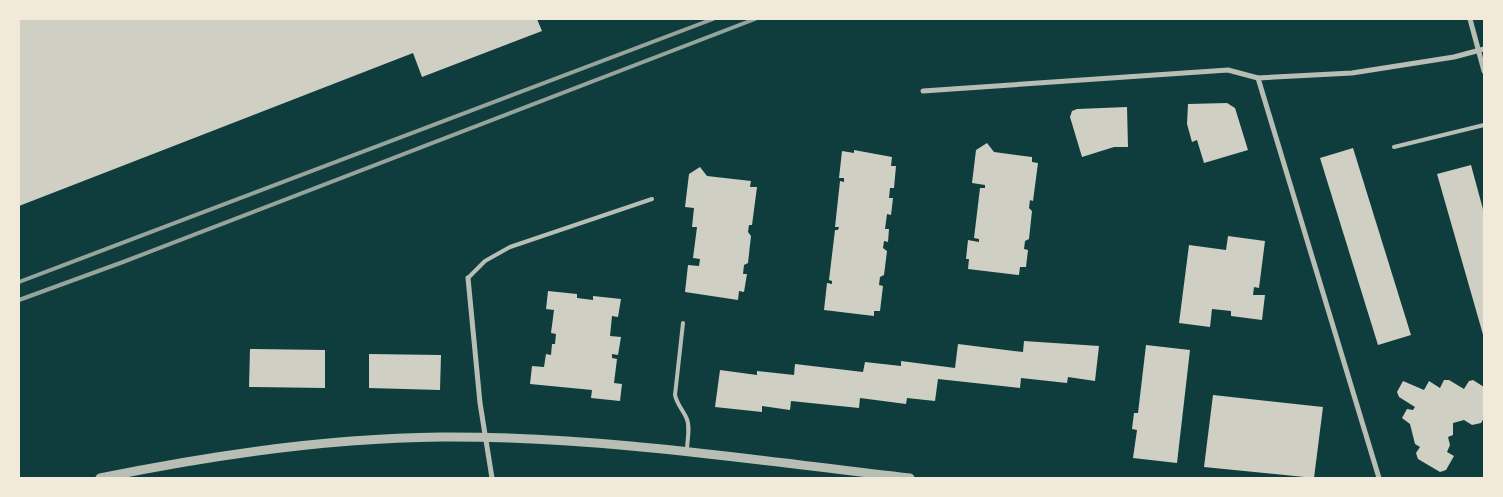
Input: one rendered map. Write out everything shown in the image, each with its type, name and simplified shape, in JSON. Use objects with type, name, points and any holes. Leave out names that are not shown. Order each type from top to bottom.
[{"type":"street","points":[[1470,19],[1481,50],[1484,71]]},
{"type":"street","points":[[923,91],[1228,70],[1258,78],[1352,73],[1454,57],[1481,50]]},
{"type":"street","points":[[1258,78],[1379,478]]},
{"type":"street","points":[[468,278],[484,438],[492,478]]},
{"type":"street","points":[[100,478],[206,459],[327,443],[387,439],[484,438],[610,444],[910,478]]},
{"type":"lane","points":[[1394,147],[1484,125]]},
{"type":"lane","points":[[468,278],[485,261],[503,250],[652,199]]},
{"type":"lane","points":[[683,323],[675,395],[678,406],[686,417],[688,425],[687,452]]},
{"type":"building","points":[[19,19],[537,19],[542,31],[422,77],[413,53],[19,206]]},
{"type":"building","points":[[1227,103],[1235,108],[1248,150],[1204,163],[1197,140],[1192,142],[1187,124],[1188,104]]},
{"type":"building","points":[[1127,107],[1128,147],[1114,147],[1082,157],[1070,117],[1072,111],[1077,109]]},
{"type":"building","points":[[987,143],[994,152],[1032,157],[1032,162],[1038,163],[1033,201],[1030,200],[1029,208],[1032,211],[1029,239],[1025,241],[1024,249],[1028,250],[1026,267],[1020,267],[1019,275],[968,269],[969,259],[966,259],[968,240],[979,242],[979,239],[974,238],[980,188],[985,188],[985,185],[972,183],[976,150]]},
{"type":"building","points":[[1353,148],[1411,335],[1378,345],[1320,158]]},
{"type":"building","points":[[854,150],[892,157],[891,166],[896,166],[894,188],[890,188],[889,198],[893,198],[891,215],[887,214],[885,229],[889,229],[888,242],[884,241],[883,248],[887,251],[884,275],[880,277],[879,285],[883,286],[880,311],[874,311],[874,316],[824,310],[827,283],[832,284],[832,281],[829,280],[835,230],[838,230],[839,227],[835,227],[840,181],[844,182],[844,178],[839,178],[842,151],[854,153]]},
{"type":"building","points":[[1471,165],[1484,213],[1484,338],[1437,174]]},
{"type":"building","points":[[700,167],[707,176],[751,181],[750,187],[757,187],[752,225],[749,225],[748,232],[751,236],[748,263],[744,265],[743,274],[747,274],[744,292],[739,291],[738,300],[685,292],[688,265],[699,266],[700,259],[693,258],[697,227],[692,227],[694,208],[685,207],[689,174]]},
{"type":"building","points":[[1228,236],[1265,241],[1259,288],[1254,287],[1253,295],[1265,295],[1262,320],[1231,316],[1231,311],[1212,309],[1210,327],[1179,323],[1189,245],[1226,250]]},
{"type":"building","points":[[548,291],[577,294],[577,298],[593,300],[593,296],[621,299],[618,317],[612,316],[610,336],[621,337],[618,355],[612,354],[612,358],[617,359],[614,383],[622,384],[620,401],[591,398],[592,390],[530,384],[532,366],[544,367],[546,354],[551,355],[552,344],[555,344],[556,334],[551,333],[554,310],[546,309]]},
{"type":"building","points":[[1024,341],[1099,346],[1095,381],[1068,377],[1067,383],[1021,378],[1020,388],[938,379],[935,401],[907,398],[906,404],[860,398],[859,408],[791,401],[790,410],[762,406],[762,412],[715,407],[720,370],[757,375],[757,371],[794,375],[795,364],[863,372],[865,362],[901,366],[901,361],[955,368],[958,344],[1023,352]]},
{"type":"building","points":[[1146,345],[1190,350],[1177,463],[1133,458],[1137,430],[1132,429],[1134,413],[1138,413]]},
{"type":"building","points":[[250,349],[325,350],[325,388],[249,387]]},
{"type":"building","points":[[369,354],[441,355],[440,390],[369,388]]},
{"type":"building","points":[[1444,380],[1449,380],[1464,389],[1469,381],[1473,380],[1484,387],[1484,418],[1481,423],[1472,425],[1464,420],[1453,423],[1453,435],[1448,437],[1450,445],[1447,452],[1454,456],[1446,470],[1440,472],[1418,459],[1416,453],[1420,447],[1415,444],[1410,424],[1402,418],[1407,409],[1413,410],[1415,407],[1399,397],[1397,392],[1403,381],[1424,390],[1429,381],[1440,388]]},
{"type":"building","points":[[1213,395],[1323,407],[1314,478],[1204,467]]},
{"type":"railway","points":[[19,282],[713,19]]},
{"type":"railway","points":[[19,300],[123,262],[755,19]]}]
